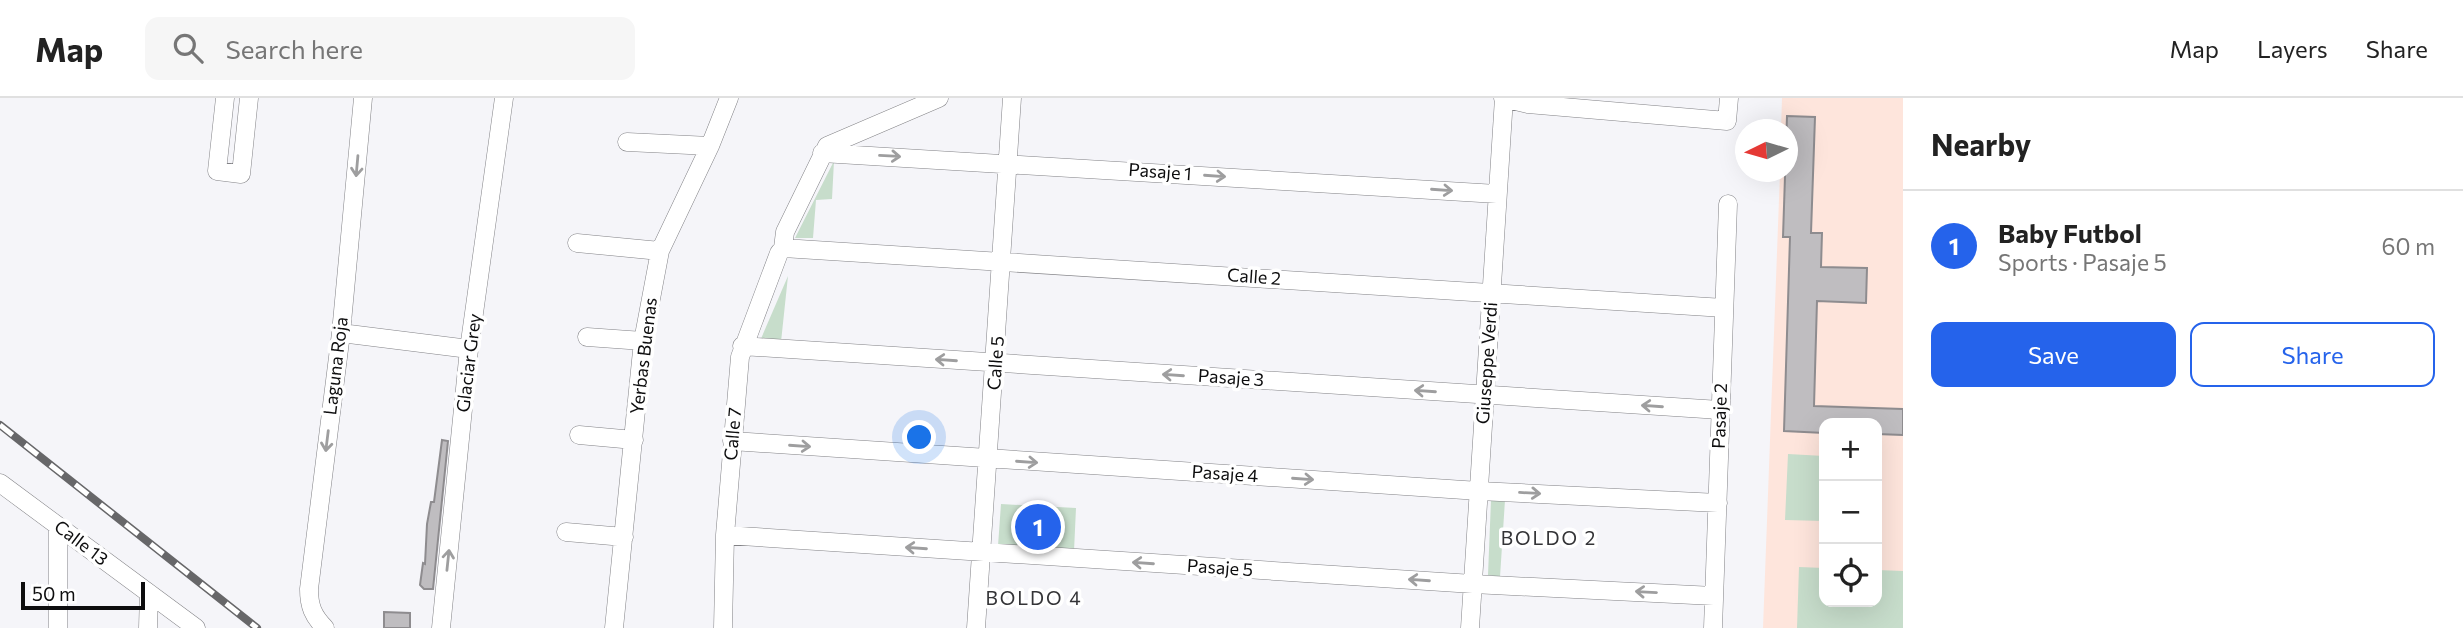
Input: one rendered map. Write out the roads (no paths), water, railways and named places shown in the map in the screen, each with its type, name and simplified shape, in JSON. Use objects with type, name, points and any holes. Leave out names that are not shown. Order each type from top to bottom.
[{"type":"street","points":[[225,98],[216,171],[241,174],[249,98]]},
{"type":"street","name":"Laguna Roja","points":[[326,628],[313,614],[309,604],[309,589],[341,332],[363,98]]},
{"type":"street","name":"Glaciar Grey","points":[[441,628],[469,349],[504,98]]},
{"type":"street","name":"Yerbas Buenas","points":[[614,628],[643,341],[660,251],[710,146],[729,98]]},
{"type":"street","points":[[822,153],[832,142],[939,98]]},
{"type":"street","name":"Calle 5","points":[[976,628],[1012,98]]},
{"type":"street","points":[[1503,98],[1528,104],[1727,121],[1729,98]]},
{"type":"street","name":"Giuseppe Verdi","points":[[1470,628],[1503,98]]},
{"type":"street","points":[[627,142],[710,146]]},
{"type":"street","name":"Pasaje 1","points":[[822,153],[1497,194]]},
{"type":"street","name":"Calle 7","points":[[723,628],[725,535],[742,346],[783,248],[785,232],[822,153]]},
{"type":"street","name":"Pasaje 2","points":[[1713,628],[1728,204]]},
{"type":"street","points":[[577,243],[660,251]]},
{"type":"street","name":"Calle 2","points":[[783,248],[1724,308]]},
{"type":"street","points":[[341,332],[469,349]]},
{"type":"street","points":[[587,337],[643,341]]},
{"type":"street","name":"Pasaje 3","points":[[742,346],[1720,410]]},
{"type":"street","points":[[579,435],[634,440]]},
{"type":"street","name":"Pasaje 4","points":[[732,441],[1479,491],[1718,503]]},
{"type":"street","name":"Calle 13","points":[[0,483],[191,626]]},
{"type":"street","points":[[58,526],[58,628]]},
{"type":"street","points":[[566,532],[624,537]]},
{"type":"street","name":"Pasaje 5","points":[[725,535],[1473,584],[1714,596]]},
{"type":"street","points":[[148,628],[149,593]]},
{"type":"railway","points":[[0,425],[257,628]]},
{"type":"place","name":"Baby Futbol","points":[[1038,527]]},
{"type":"district","name":"BOLDO 2","points":[[1549,538]]},
{"type":"district","name":"BOLDO 4","points":[[1034,598]]}]
